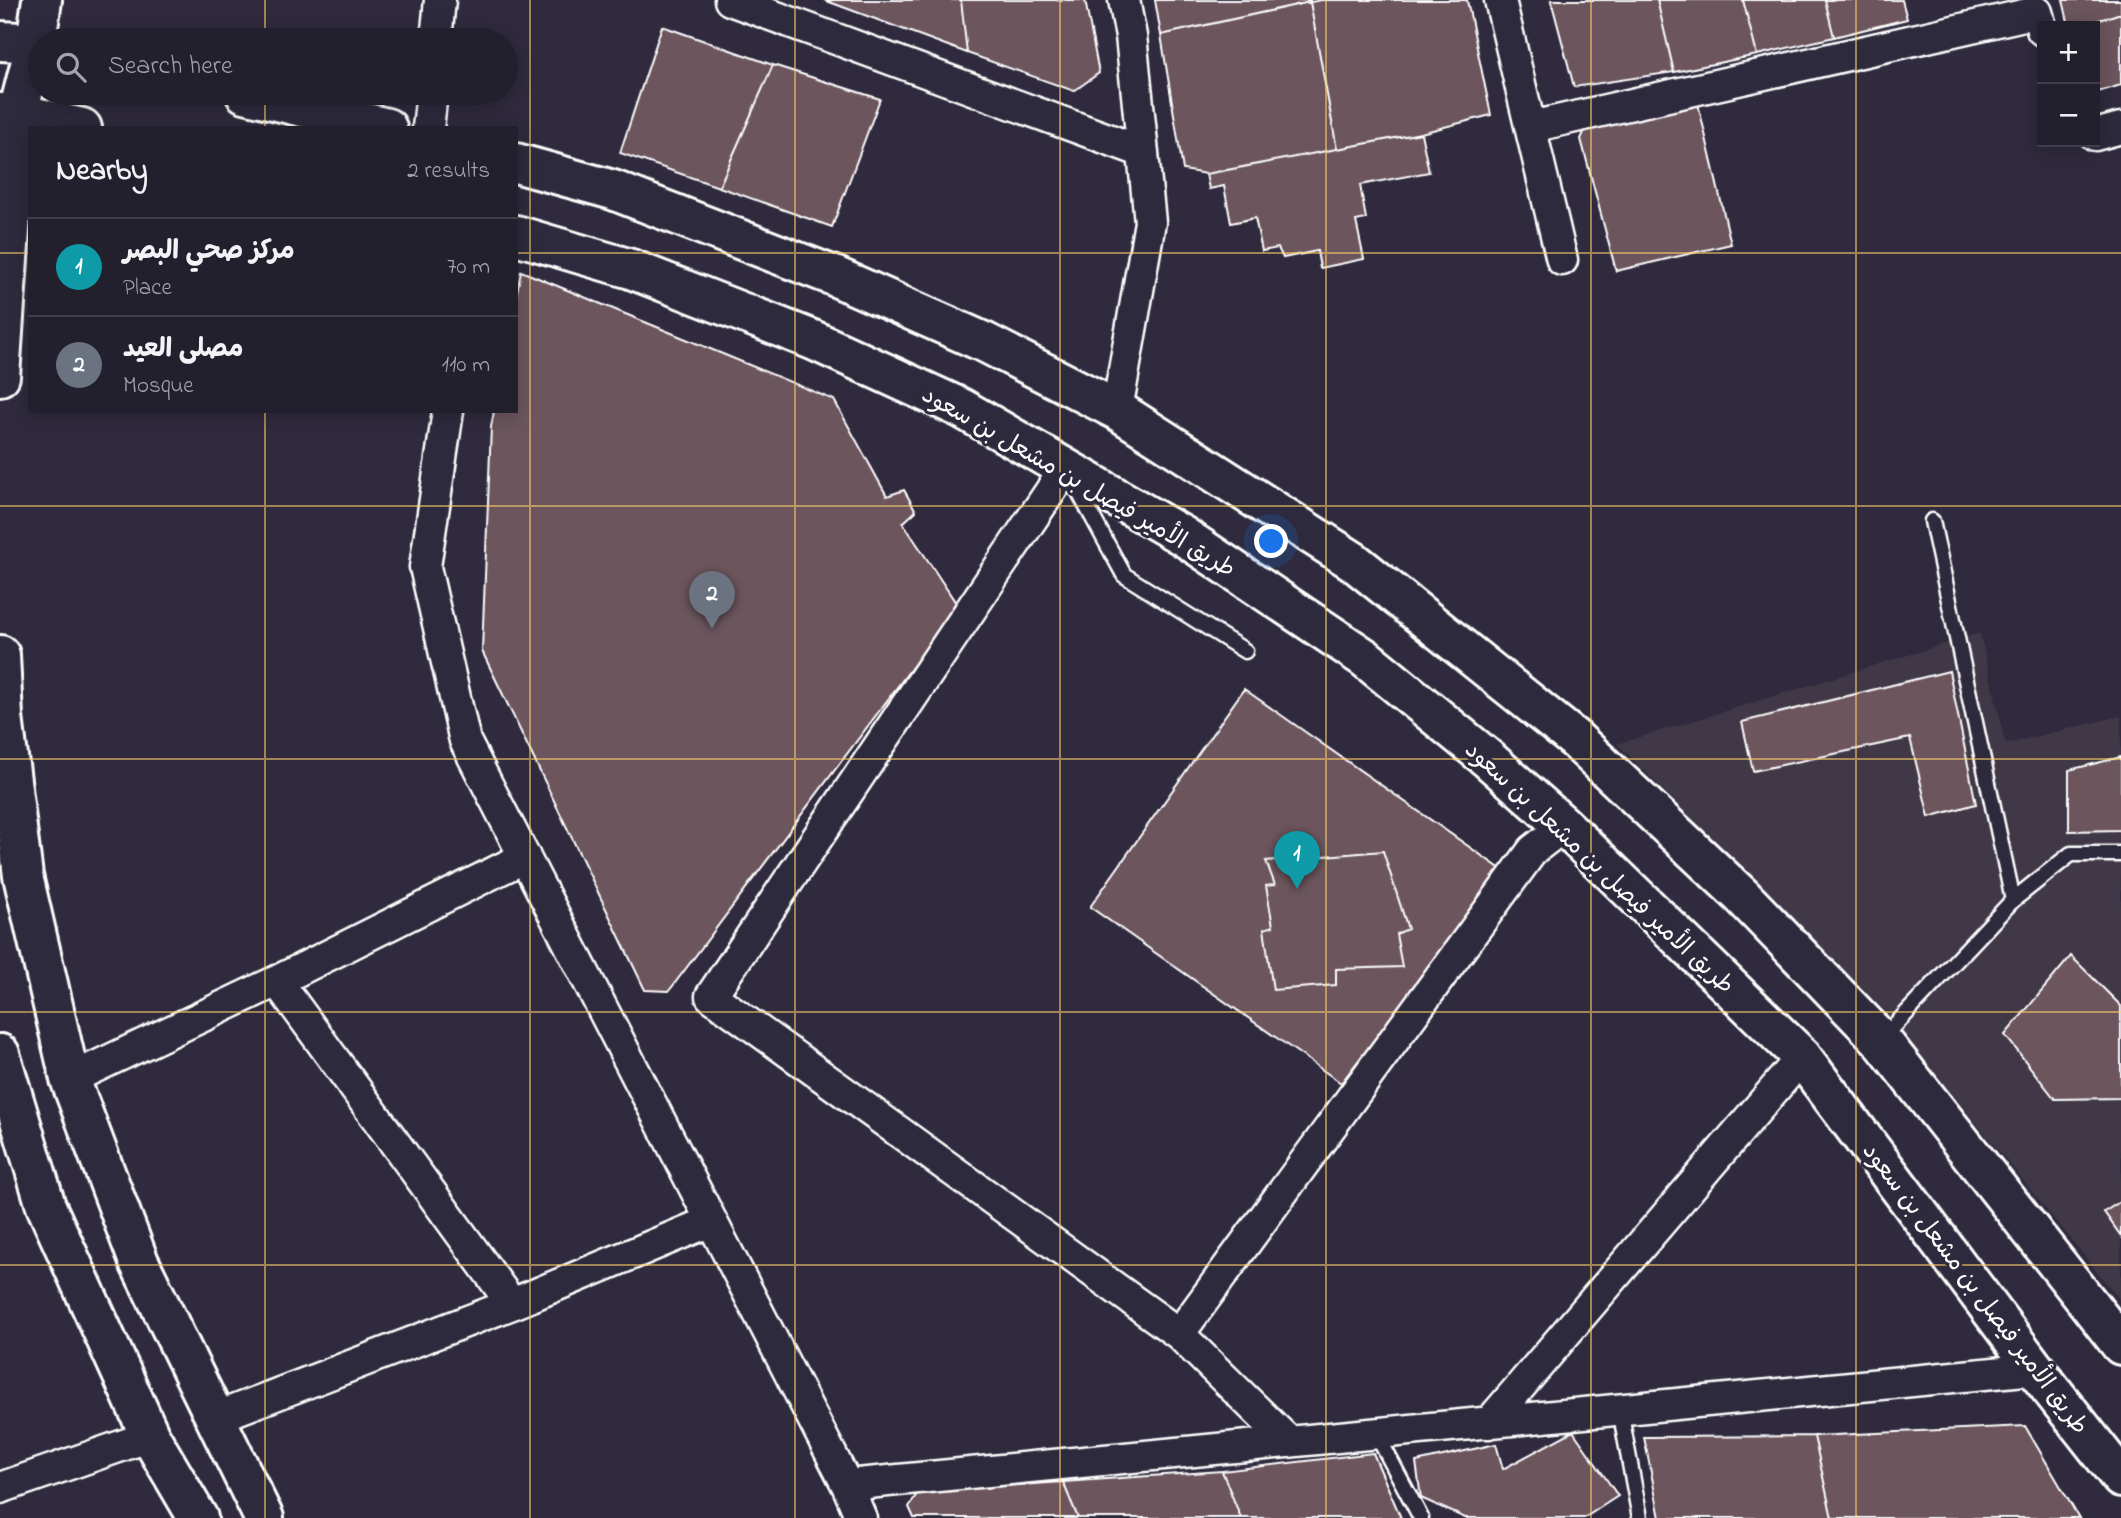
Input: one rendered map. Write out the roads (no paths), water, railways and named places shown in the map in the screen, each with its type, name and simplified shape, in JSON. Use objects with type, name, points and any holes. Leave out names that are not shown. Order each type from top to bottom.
[{"type":"street","points":[[31,28],[42,0]]},
{"type":"street","points":[[437,28],[440,0]]},
{"type":"street","points":[[730,0],[1143,152]]},
{"type":"street","points":[[1117,410],[1150,222],[1131,36],[1124,0]]},
{"type":"street","points":[[1500,0],[1562,260]]},
{"type":"street","points":[[1531,127],[2038,14]]},
{"type":"street","points":[[0,376],[9,113],[25,42]]},
{"type":"street","points":[[294,105],[379,126]]},
{"type":"street","points":[[429,126],[431,105]]},
{"type":"street","points":[[9,113],[72,126]]},
{"type":"street","points":[[2100,134],[2121,128]]},
{"type":"street","points":[[518,164],[612,190],[834,276],[986,343],[1117,410],[1353,561],[1575,739],[1742,896],[1881,1040],[2121,1345]]},
{"type":"street","name":"طريق الأمير فيصل بن مشعل بن سعود","points":[[518,235],[631,270],[813,340],[961,408],[1183,536],[1365,658],[1487,758],[1564,826],[1802,1057],[2035,1369],[2121,1478]]},
{"type":"street","points":[[448,413],[425,567],[465,741],[847,1485],[860,1518]]},
{"type":"street","points":[[1066,468],[712,996],[1179,1334],[1289,1442]]},
{"type":"street","points":[[0,656],[3,717],[23,876],[70,1079],[139,1262],[264,1518]]},
{"type":"street","points":[[1179,1334],[1533,850],[1564,826]]},
{"type":"street","points":[[70,1079],[277,981],[525,857]]},
{"type":"street","points":[[277,981],[512,1304]]},
{"type":"street","points":[[0,1054],[46,1206],[150,1436],[198,1518]]},
{"type":"street","points":[[1489,1423],[1802,1057]]},
{"type":"street","points":[[215,1418],[512,1304],[711,1221]]},
{"type":"street","points":[[847,1485],[2035,1369]]},
{"type":"street","points":[[0,1488],[150,1436]]},
{"type":"lane","points":[[1066,468],[1124,575],[1245,651]]},
{"type":"lane","points":[[1932,521],[2013,900]]},
{"type":"lane","points":[[1881,1040],[2013,900],[2071,854],[2121,854]]},
{"type":"lane","points":[[1620,1410],[1640,1518]]},
{"type":"lane","points":[[1377,1435],[1422,1518]]},
{"type":"place","name":"مصلى العيد","points":[[712,629]]},
{"type":"place","name":"مركز صحي البصر","points":[[1297,889]]}]
